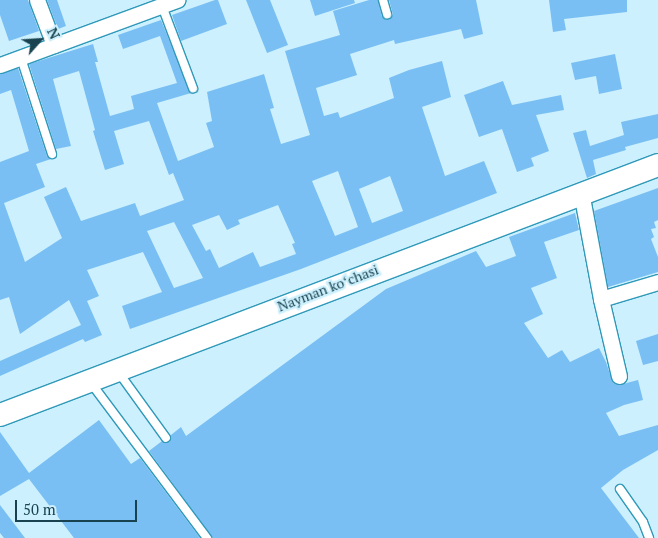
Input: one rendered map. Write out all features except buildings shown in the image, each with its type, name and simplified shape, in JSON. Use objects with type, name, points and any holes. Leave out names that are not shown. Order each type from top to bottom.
[{"type":"main road","name":"Nayman koʻchasi","points":[[0,415],[581,192],[658,165]]},
{"type":"street","points":[[36,0],[54,45]]},
{"type":"street","points":[[0,65],[177,0]]},
{"type":"street","points":[[581,192],[601,298],[619,376]]},
{"type":"street","points":[[601,298],[658,282]]},
{"type":"lane","points":[[383,0],[387,14]]},
{"type":"lane","points":[[162,6],[193,88]]},
{"type":"lane","points":[[21,58],[52,154]]},
{"type":"lane","points":[[116,369],[166,438]]},
{"type":"lane","points":[[88,380],[207,538]]},
{"type":"lane","points":[[620,489],[643,522],[649,538]]}]
